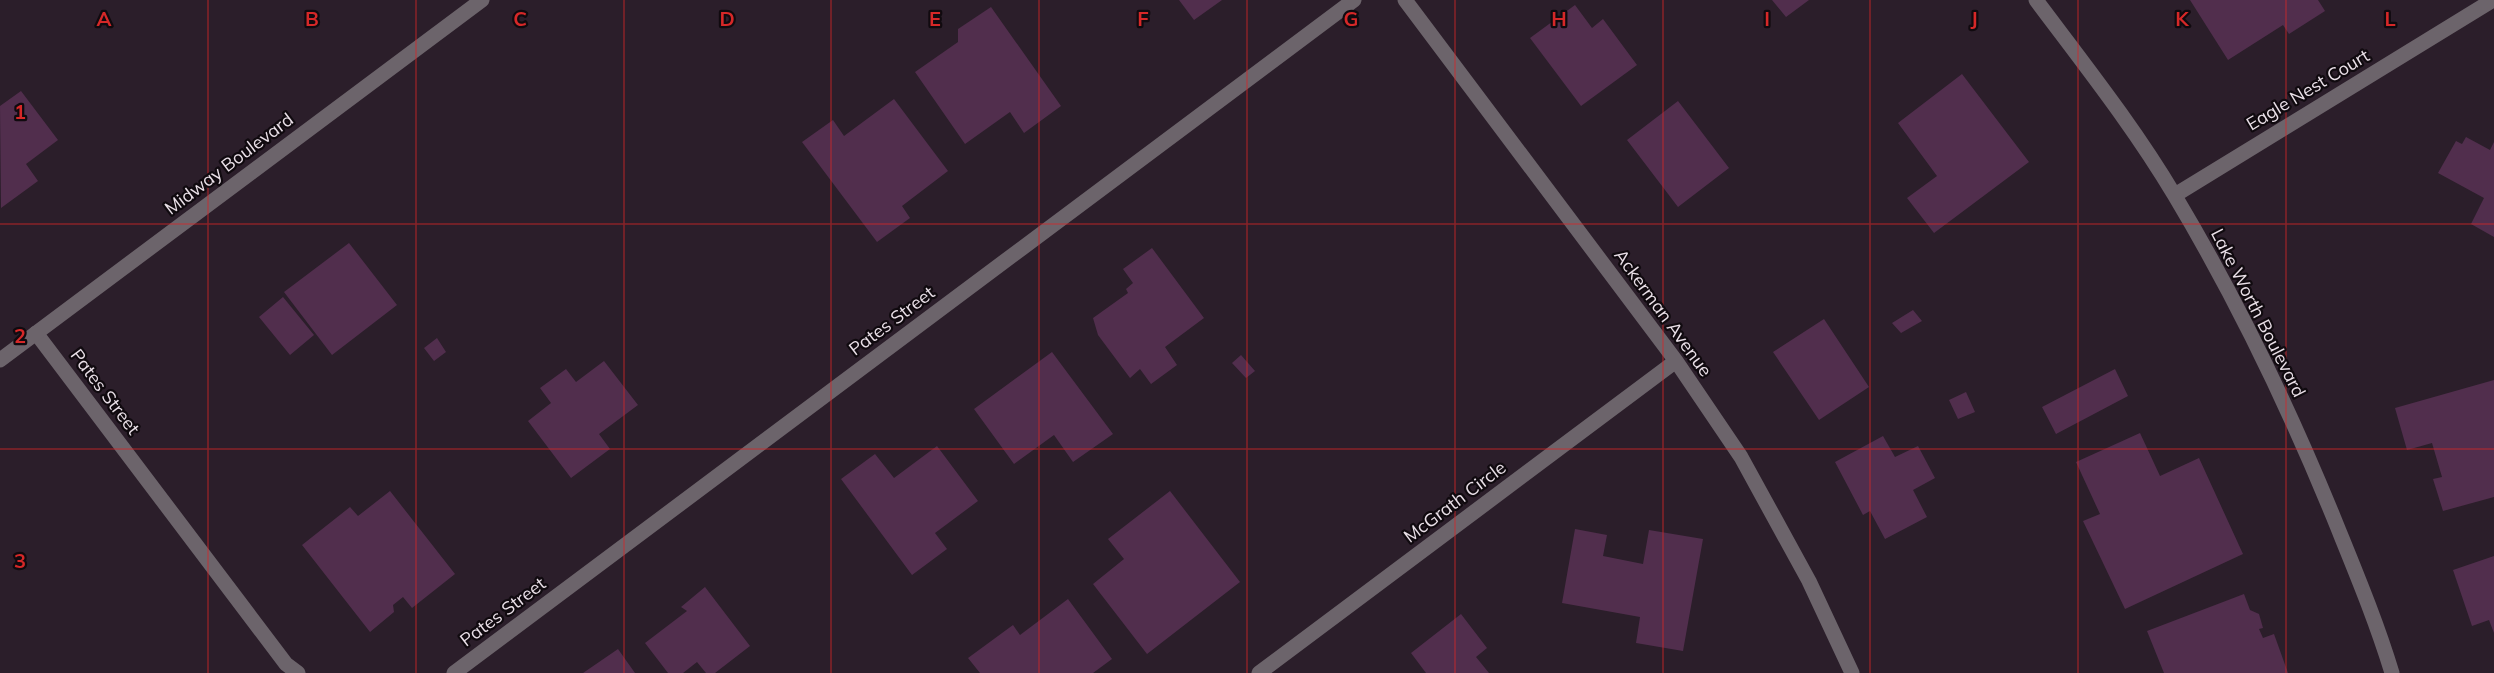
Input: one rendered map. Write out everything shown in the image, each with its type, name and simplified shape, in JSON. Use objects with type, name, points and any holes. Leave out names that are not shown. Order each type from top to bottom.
[{"type":"street","name":"Midway Boulevard","points":[[0,360],[482,0]]},
{"type":"street","name":"Pates Street","points":[[454,673],[1354,0]]},
{"type":"street","name":"Ackerman Avenue","points":[[1405,0],[1676,361],[1741,457],[1809,581],[1852,673]]},
{"type":"street","name":"Lake Worth Boulevard","points":[[2036,0],[2122,115],[2175,195],[2243,320],[2305,448],[2360,580],[2392,673]]},
{"type":"street","name":"Eagle Nest Court","points":[[2175,195],[2493,0]]},
{"type":"street","name":"Pates Street","points":[[36,333],[286,664],[298,673]]},
{"type":"street","name":"McGrath Circle","points":[[1259,673],[1676,361]]},
{"type":"building","points":[[1179,0],[1222,0],[1194,20]]},
{"type":"building","points":[[1772,0],[1809,0],[1786,17]]},
{"type":"building","points":[[2190,0],[2318,0],[2325,11],[2289,34],[2283,25],[2228,60]]},
{"type":"building","points":[[1575,5],[1592,28],[1603,19],[1637,65],[1581,106],[1530,38]]},
{"type":"building","points":[[991,7],[1061,106],[1024,133],[1010,112],[965,144],[915,72],[958,42],[958,29]]},
{"type":"building","points":[[1962,74],[2029,162],[1934,233],[1907,198],[1937,176],[1898,123]]},
{"type":"building","points":[[21,91],[58,140],[26,164],[38,181],[1,208],[0,106]]},
{"type":"building","points":[[894,99],[948,171],[902,206],[910,218],[877,242],[802,142],[833,120],[844,136]]},
{"type":"building","points":[[1678,101],[1729,168],[1678,207],[1627,140]]},
{"type":"building","points":[[2466,137],[2490,150],[2494,142],[2494,237],[2471,224],[2484,198],[2438,173],[2456,141],[2462,144]]},
{"type":"building","points":[[349,243],[397,305],[332,355],[284,292]]},
{"type":"building","points":[[1152,248],[1204,318],[1165,347],[1177,365],[1151,384],[1140,369],[1130,378],[1098,335],[1093,318],[1128,293],[1126,289],[1133,283],[1123,269]]},
{"type":"building","points":[[283,297],[314,335],[290,355],[259,317]]},
{"type":"building","points":[[1913,310],[1922,321],[1901,333],[1892,323]]},
{"type":"building","points":[[1824,319],[1869,387],[1819,420],[1773,352]]},
{"type":"building","points":[[437,338],[446,352],[434,361],[424,348]]},
{"type":"building","points":[[1052,352],[1113,434],[1073,462],[1054,435],[1014,464],[974,409]]},
{"type":"building","points":[[1241,355],[1255,371],[1246,378],[1232,363]]},
{"type":"building","points":[[604,361],[638,405],[599,434],[610,449],[571,478],[528,421],[551,403],[540,388],[566,369],[576,382]]},
{"type":"building","points":[[2115,369],[2128,396],[2056,434],[2042,407]]},
{"type":"building","points":[[2494,380],[2494,497],[2443,511],[2433,479],[2442,477],[2432,443],[2407,450],[2395,408]]},
{"type":"building","points":[[1966,392],[1975,412],[1958,419],[1949,400]]},
{"type":"building","points":[[2140,433],[2160,476],[2199,458],[2243,554],[2125,609],[2083,521],[2100,514],[2076,462]]},
{"type":"building","points":[[1883,436],[1895,457],[1918,446],[1935,478],[1913,490],[1927,517],[1885,539],[1870,511],[1863,515],[1835,462]]},
{"type":"building","points":[[937,446],[978,501],[935,533],[947,549],[912,575],[841,479],[875,454],[894,478]]},
{"type":"building","points":[[390,491],[455,574],[412,608],[403,597],[393,605],[394,612],[370,632],[302,545],[350,507],[358,516]]},
{"type":"building","points":[[1170,491],[1240,582],[1147,654],[1093,584],[1124,559],[1108,539]]},
{"type":"building","points":[[1575,529],[1607,535],[1603,556],[1643,564],[1649,530],[1703,539],[1683,651],[1636,643],[1640,617],[1562,603]]},
{"type":"building","points":[[2494,556],[2494,633],[2489,620],[2472,626],[2453,570]]},
{"type":"building","points":[[705,587],[750,646],[715,673],[706,673],[697,662],[683,673],[668,673],[645,643],[687,611],[681,607]]},
{"type":"building","points":[[2244,594],[2250,610],[2259,614],[2263,628],[2259,629],[2263,638],[2274,634],[2288,673],[2164,673],[2147,631]]},
{"type":"building","points":[[1068,599],[1112,659],[1093,673],[980,673],[968,658],[1013,625],[1020,635]]},
{"type":"building","points":[[1461,614],[1487,648],[1476,657],[1489,673],[1426,673],[1411,653]]},
{"type":"building","points":[[618,649],[635,673],[583,673]]}]
